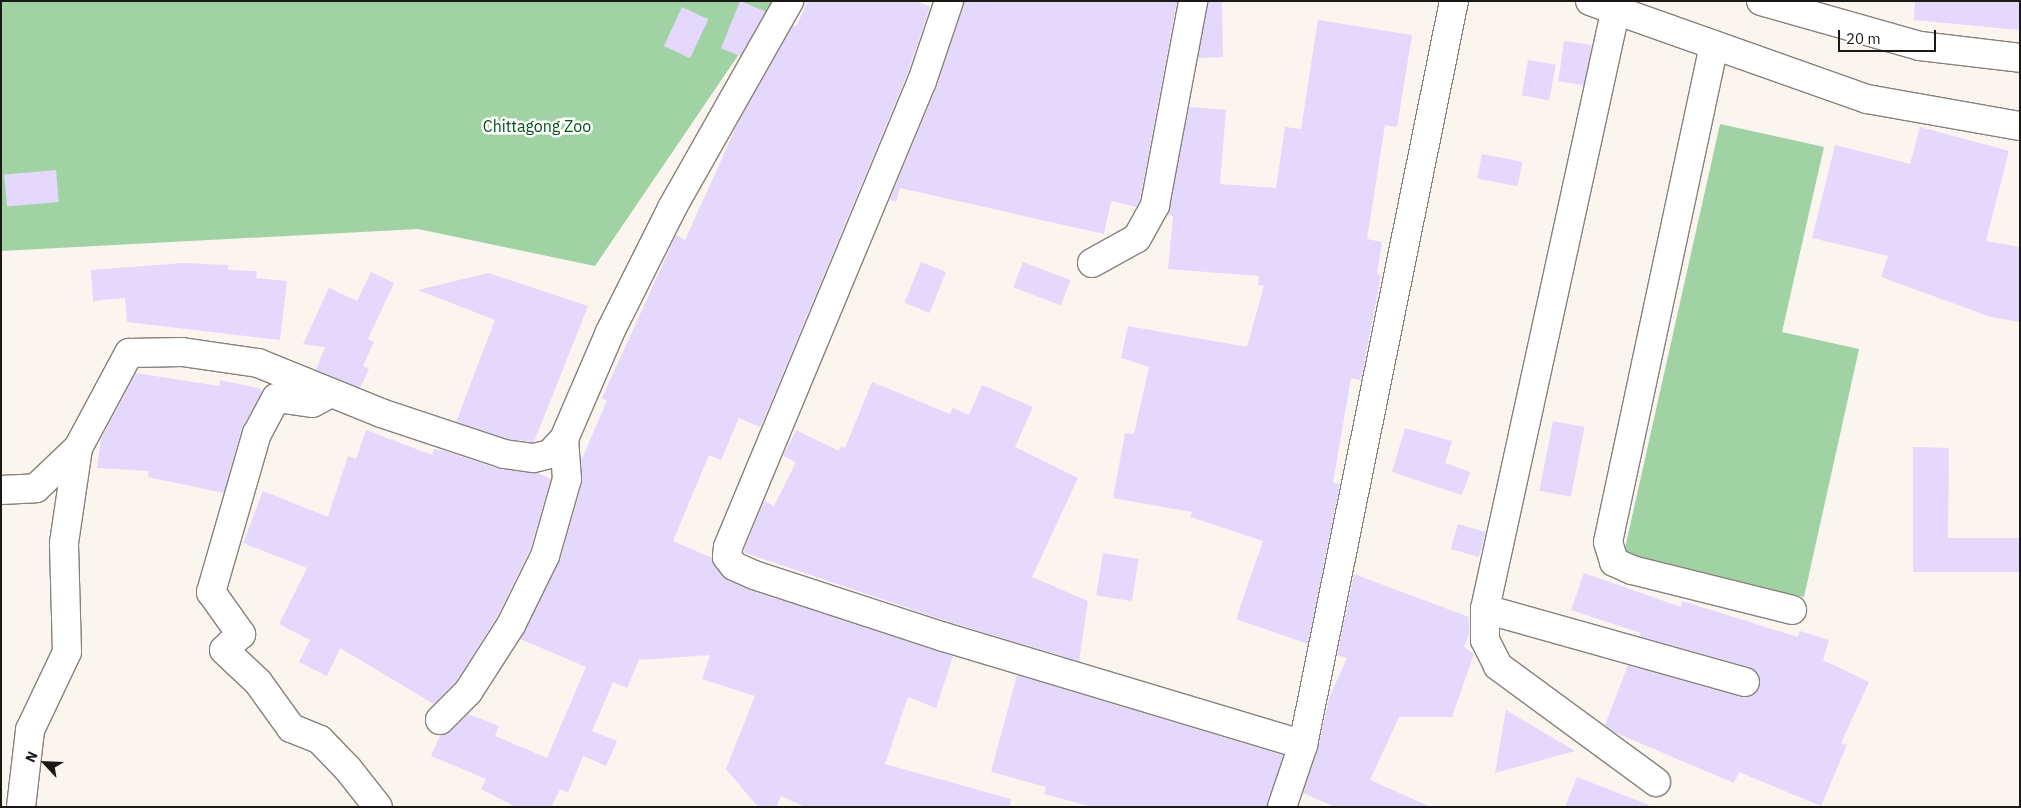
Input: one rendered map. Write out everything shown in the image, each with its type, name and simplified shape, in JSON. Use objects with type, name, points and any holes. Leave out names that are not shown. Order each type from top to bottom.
[{"type":"street","points":[[1,490],[36,488],[78,448],[129,353],[182,352],[258,363],[381,414],[504,454],[534,458],[550,454],[564,438],[610,332],[672,208],[789,1]]},
{"type":"street","points":[[949,1],[922,81],[728,547],[727,557],[734,566],[754,575],[944,638],[1303,745]]},
{"type":"street","points":[[1092,263],[1137,238],[1155,205],[1193,1]]},
{"type":"street","points":[[1282,807],[1303,745],[1454,1]]},
{"type":"street","points":[[1761,1],[1826,22],[1920,46],[2020,58]]},
{"type":"street","points":[[1656,782],[1498,666],[1485,640],[1485,609],[1603,5],[1867,99],[2020,126]]},
{"type":"street","points":[[1714,45],[1608,542],[1614,562],[1632,570],[1792,610]]},
{"type":"street","points":[[331,393],[312,403],[276,398],[257,433],[244,484],[219,557],[211,592],[241,634],[224,650],[258,682],[291,728],[320,740],[348,769],[378,807]]},
{"type":"street","points":[[440,720],[468,692],[511,625],[545,556],[567,479],[564,438]]},
{"type":"street","points":[[24,805],[30,730],[66,652],[64,543],[78,448]]},
{"type":"street","points":[[1485,609],[1745,682]]},
{"type":"green space","name":"Chittagong Zoo","points":[[1,1],[775,1],[595,266],[418,229],[1,251]]},
{"type":"green space","points":[[1720,124],[1824,147],[1782,332],[1859,349],[1804,597],[1623,557]]},
{"type":"building","points":[[740,1],[765,11],[746,58],[721,48]]},
{"type":"building","points":[[808,1],[917,1],[930,7],[907,75],[764,419],[760,427],[739,418],[721,460],[709,455],[673,541],[712,558],[722,576],[748,589],[953,656],[936,708],[908,697],[885,764],[1011,799],[1010,807],[805,807],[781,796],[776,807],[758,807],[726,769],[755,696],[702,679],[710,655],[639,660],[627,688],[613,682],[592,731],[617,741],[606,766],[583,756],[568,793],[560,789],[551,807],[516,807],[481,789],[486,779],[431,756],[440,735],[451,731],[468,714],[499,726],[495,736],[547,758],[586,667],[520,639],[560,560],[582,483],[581,461],[607,401],[602,398],[676,235],[685,240],[738,123],[793,25],[796,27]]},
{"type":"building","points":[[964,1],[1177,1],[1140,200],[1136,207],[1111,201],[1104,234],[900,188],[896,202],[890,199],[937,86]]},
{"type":"building","points":[[1208,1],[1222,1],[1223,57],[1198,58]]},
{"type":"building","points":[[1915,1],[2020,1],[2020,30],[1914,20]]},
{"type":"building","points":[[682,7],[708,19],[690,58],[664,46]]},
{"type":"building","points":[[1318,20],[1412,35],[1397,127],[1385,125],[1367,239],[1382,242],[1377,274],[1381,275],[1361,380],[1351,378],[1333,483],[1340,484],[1308,644],[1236,619],[1263,541],[1190,517],[1192,512],[1113,498],[1125,433],[1134,434],[1149,367],[1121,358],[1128,326],[1247,347],[1264,286],[1258,285],[1259,276],[1168,269],[1173,216],[1168,215],[1189,107],[1226,110],[1220,184],[1276,188],[1285,127],[1301,129]]},
{"type":"building","points":[[1564,41],[1592,45],[1586,85],[1558,82]]},
{"type":"building","points":[[1528,60],[1556,65],[1549,100],[1522,95]]},
{"type":"building","points":[[1920,127],[2009,151],[1986,241],[2020,247],[2020,322],[1991,317],[1881,277],[1888,256],[1812,238],[1835,145],[1910,164]]},
{"type":"building","points":[[1482,154],[1522,162],[1517,186],[1477,179]]},
{"type":"building","points":[[56,170],[59,202],[7,206],[4,175]]},
{"type":"building","points":[[921,262],[946,272],[930,313],[905,303]]},
{"type":"building","points":[[1023,262],[1071,280],[1061,305],[1013,287]]},
{"type":"building","points":[[183,263],[228,265],[228,270],[257,271],[256,278],[287,281],[280,340],[127,322],[125,298],[93,301],[91,270]]},
{"type":"building","points":[[371,272],[394,283],[368,339],[374,342],[363,366],[369,369],[360,388],[316,370],[325,347],[303,344],[329,288],[357,301]]},
{"type":"building","points":[[488,273],[588,306],[534,442],[508,439],[456,422],[495,320],[418,290]]},
{"type":"building","points":[[136,373],[219,386],[220,380],[259,388],[262,392],[242,428],[224,493],[148,477],[149,471],[97,468],[101,439]]},
{"type":"building","points":[[872,382],[950,414],[953,408],[969,415],[982,385],[1033,407],[1015,447],[1078,478],[1032,577],[1088,601],[1079,661],[949,622],[743,552],[764,501],[774,506],[796,462],[783,456],[796,430],[839,451],[841,446],[845,448]]},
{"type":"building","points":[[1553,421],[1584,427],[1571,497],[1539,491]]},
{"type":"building","points":[[1405,428],[1452,441],[1445,463],[1470,472],[1462,495],[1392,472]]},
{"type":"building","points":[[366,430],[432,455],[434,449],[445,451],[499,469],[538,473],[551,479],[530,550],[497,617],[456,682],[434,704],[340,648],[327,676],[299,662],[310,640],[279,624],[307,568],[243,543],[263,491],[328,517],[348,456],[356,459]]},
{"type":"building","points":[[1913,447],[1949,448],[1948,538],[2020,538],[2020,572],[1913,572]]},
{"type":"building","points":[[1458,524],[1486,532],[1479,557],[1451,549]]},
{"type":"building","points":[[1103,553],[1139,559],[1132,601],[1096,595]]},
{"type":"building","points":[[1584,573],[1681,607],[1682,601],[1798,637],[1800,631],[1829,640],[1823,660],[1869,682],[1841,743],[1847,745],[1821,806],[1739,772],[1734,783],[1616,733],[1605,725],[1628,665],[1741,697],[1756,693],[1760,679],[1749,667],[1639,636],[1641,633],[1571,610]]},
{"type":"building","points":[[1354,574],[1469,617],[1469,634],[1464,647],[1474,654],[1452,717],[1399,717],[1370,780],[1431,807],[1335,807],[1303,793],[1318,748],[1329,698],[1347,658],[1337,655]]},
{"type":"building","points":[[1017,675],[1283,755],[1267,807],[1093,807],[1044,794],[1046,787],[991,772]]},
{"type":"building","points":[[1506,710],[1575,751],[1495,773]]},
{"type":"building","points":[[1577,777],[1649,805],[1649,807],[1565,807]]}]
